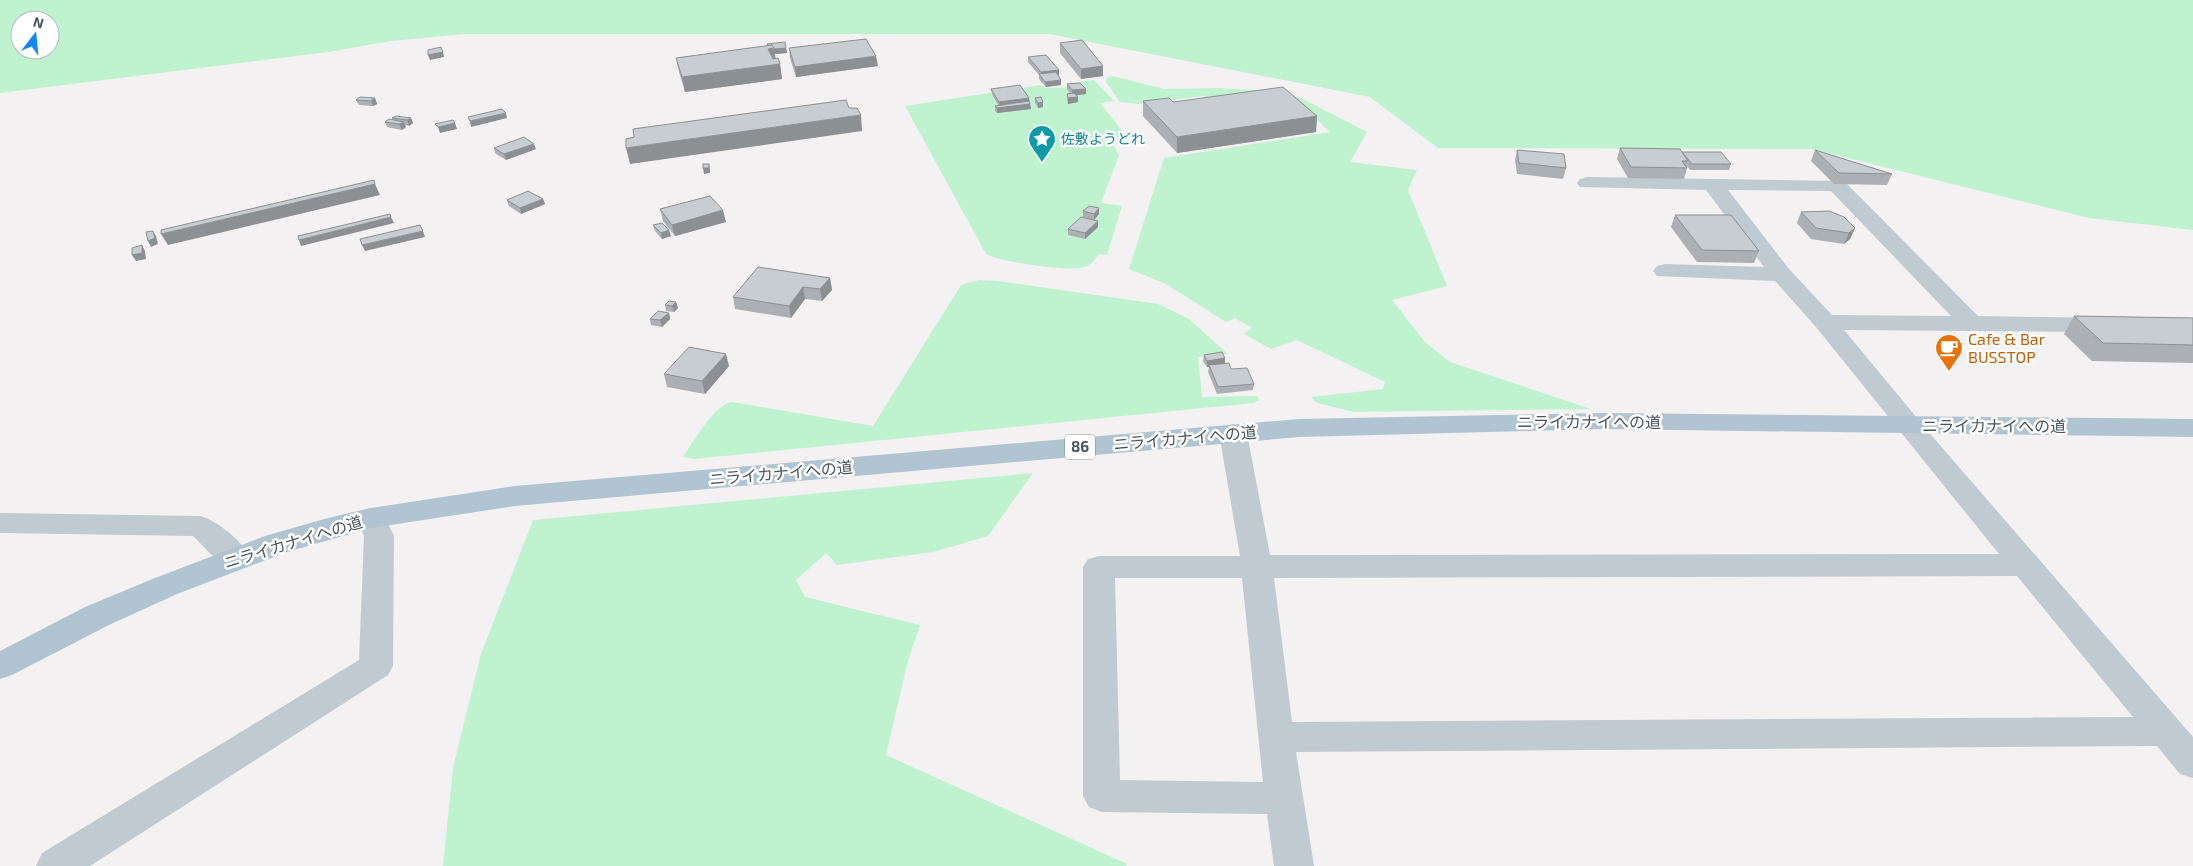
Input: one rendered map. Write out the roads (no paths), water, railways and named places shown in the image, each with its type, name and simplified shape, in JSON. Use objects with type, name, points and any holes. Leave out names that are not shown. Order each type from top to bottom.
[{"type":"main road","name":"ニライカナイへの道","points":[[0,666],[97,616],[236,558],[328,528],[371,518],[515,496],[1233,433],[1431,424],[1575,422],[2193,428]]},
{"type":"street","points":[[1587,183],[1837,185],[1971,323]]},
{"type":"street","points":[[1712,184],[1782,274],[1825,322],[1909,426],[2193,763]]},
{"type":"street","points":[[1665,271],[1782,274]]},
{"type":"street","points":[[1825,322],[2126,326]]},
{"type":"street","points":[[1233,433],[1257,567],[1283,798],[1294,866]]},
{"type":"street","points":[[56,866],[376,666],[379,536],[371,518]]},
{"type":"street","points":[[0,523],[200,526],[236,558]]},
{"type":"street","points":[[1283,798],[1102,796],[1100,567],[2026,565]]},
{"type":"street","points":[[1277,736],[2166,731]]},
{"type":"place","name":"佐敷ようどれ","points":[[1042,163]]},
{"type":"place","name":"Cafe & Bar BUSSTOP","points":[[1949,372]]}]
